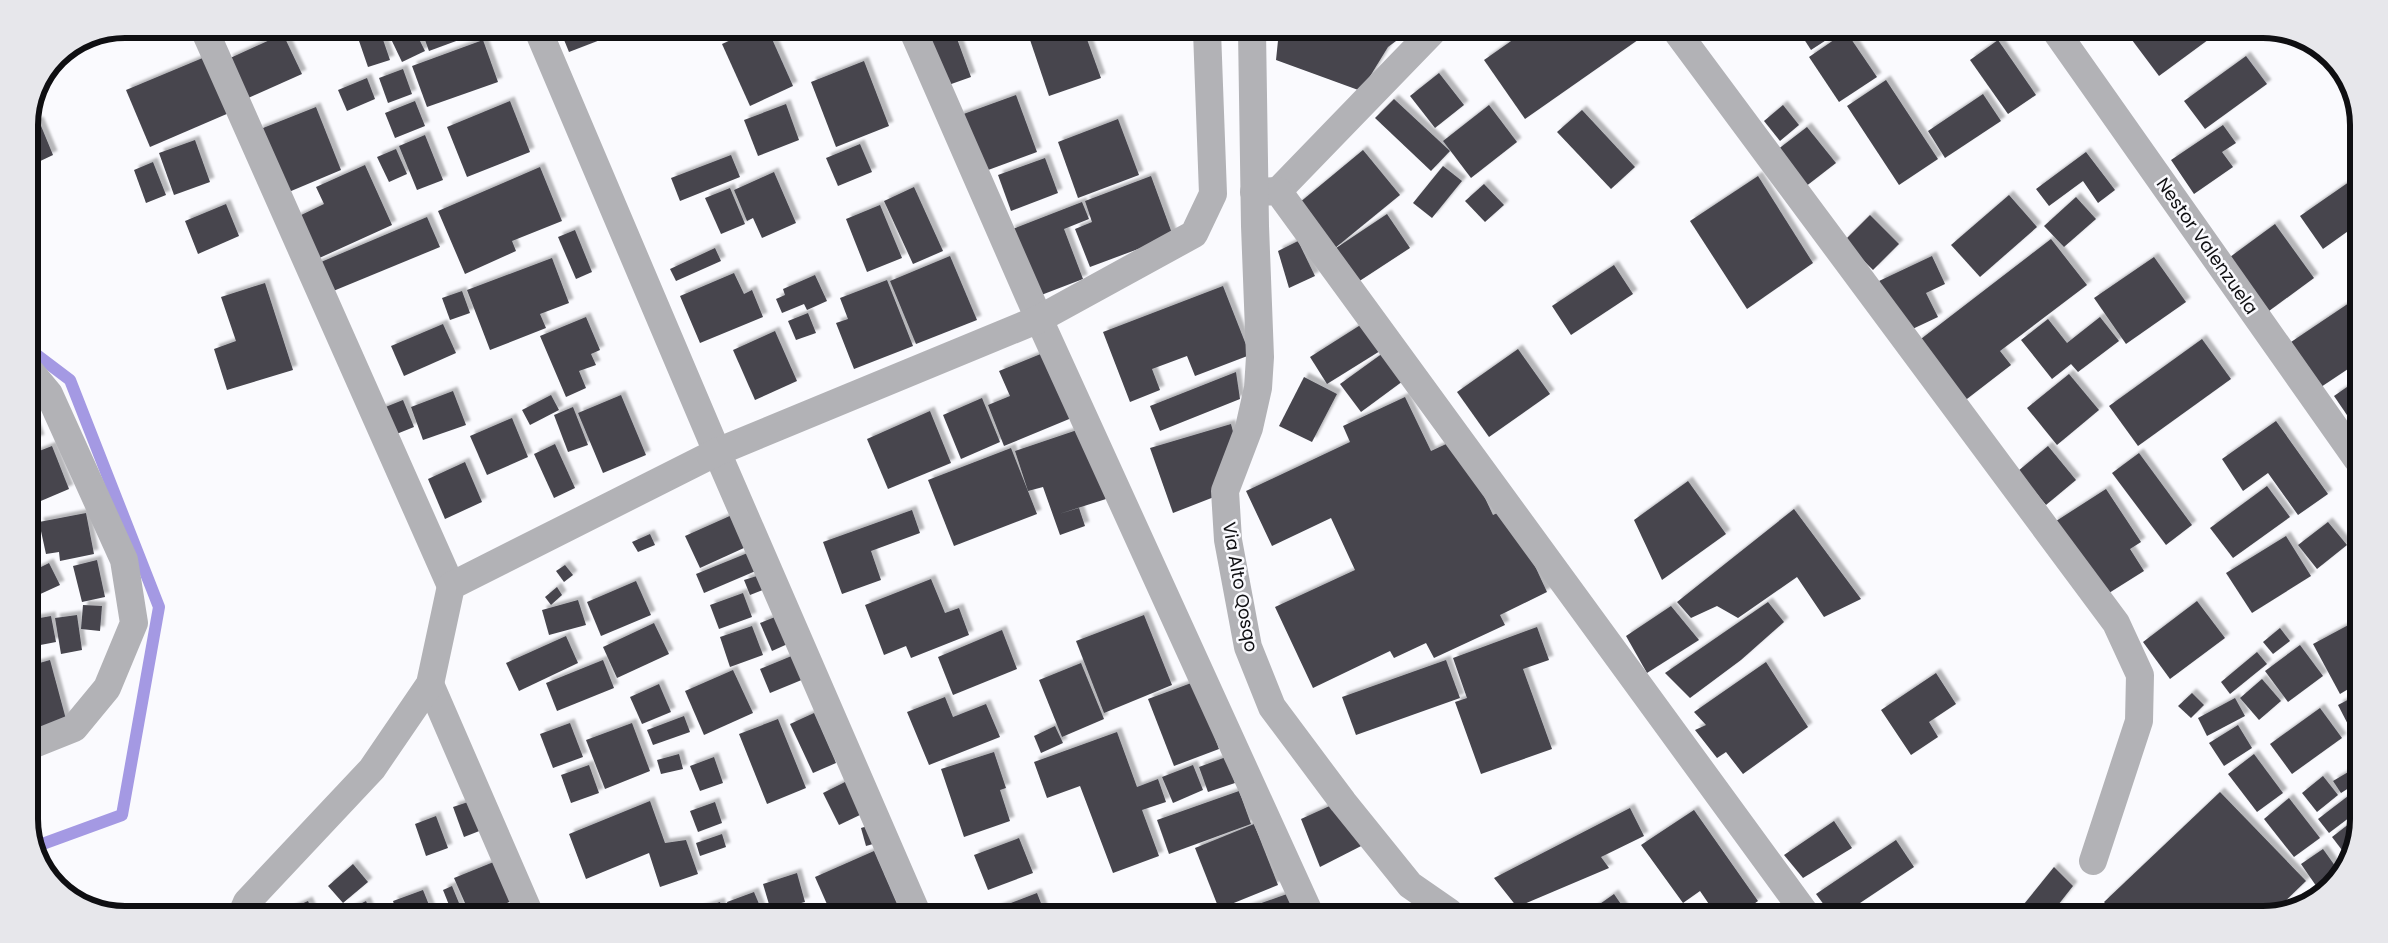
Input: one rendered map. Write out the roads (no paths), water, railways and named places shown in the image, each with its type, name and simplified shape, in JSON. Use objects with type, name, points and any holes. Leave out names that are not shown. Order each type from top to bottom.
[{"type":"street","points":[[208,38],[451,586],[430,684],[372,769],[247,902],[246,906]]},
{"type":"street","points":[[541,38],[717,452],[914,906]]},
{"type":"street","points":[[915,38],[1039,319],[1306,906]]},
{"type":"street","points":[[451,586],[717,452],[1039,319],[1194,234],[1213,194],[1207,38]]},
{"type":"street","name":"Via Alto Qosqo","points":[[1253,38],[1266,191],[1254,226],[1260,357],[1258,388],[1250,428],[1225,491],[1228,540],[1248,647],[1272,707],[1343,802],[1410,885],[1440,906]]},
{"type":"street","points":[[1426,38],[1266,191],[1800,906]]},
{"type":"street","points":[[1681,38],[2116,623],[2140,675],[2139,721],[2094,861]]},
{"type":"street","name":"Nestor Valenzuela","points":[[2061,38],[2350,450]]},
{"type":"street","points":[[38,381],[49,394],[124,560],[134,623],[107,688],[74,728],[38,742]]},
{"type":"street","points":[[430,684],[526,906]]},
{"type":"waterway","points":[[38,356],[70,380],[159,607],[122,815],[41,844]]}]
